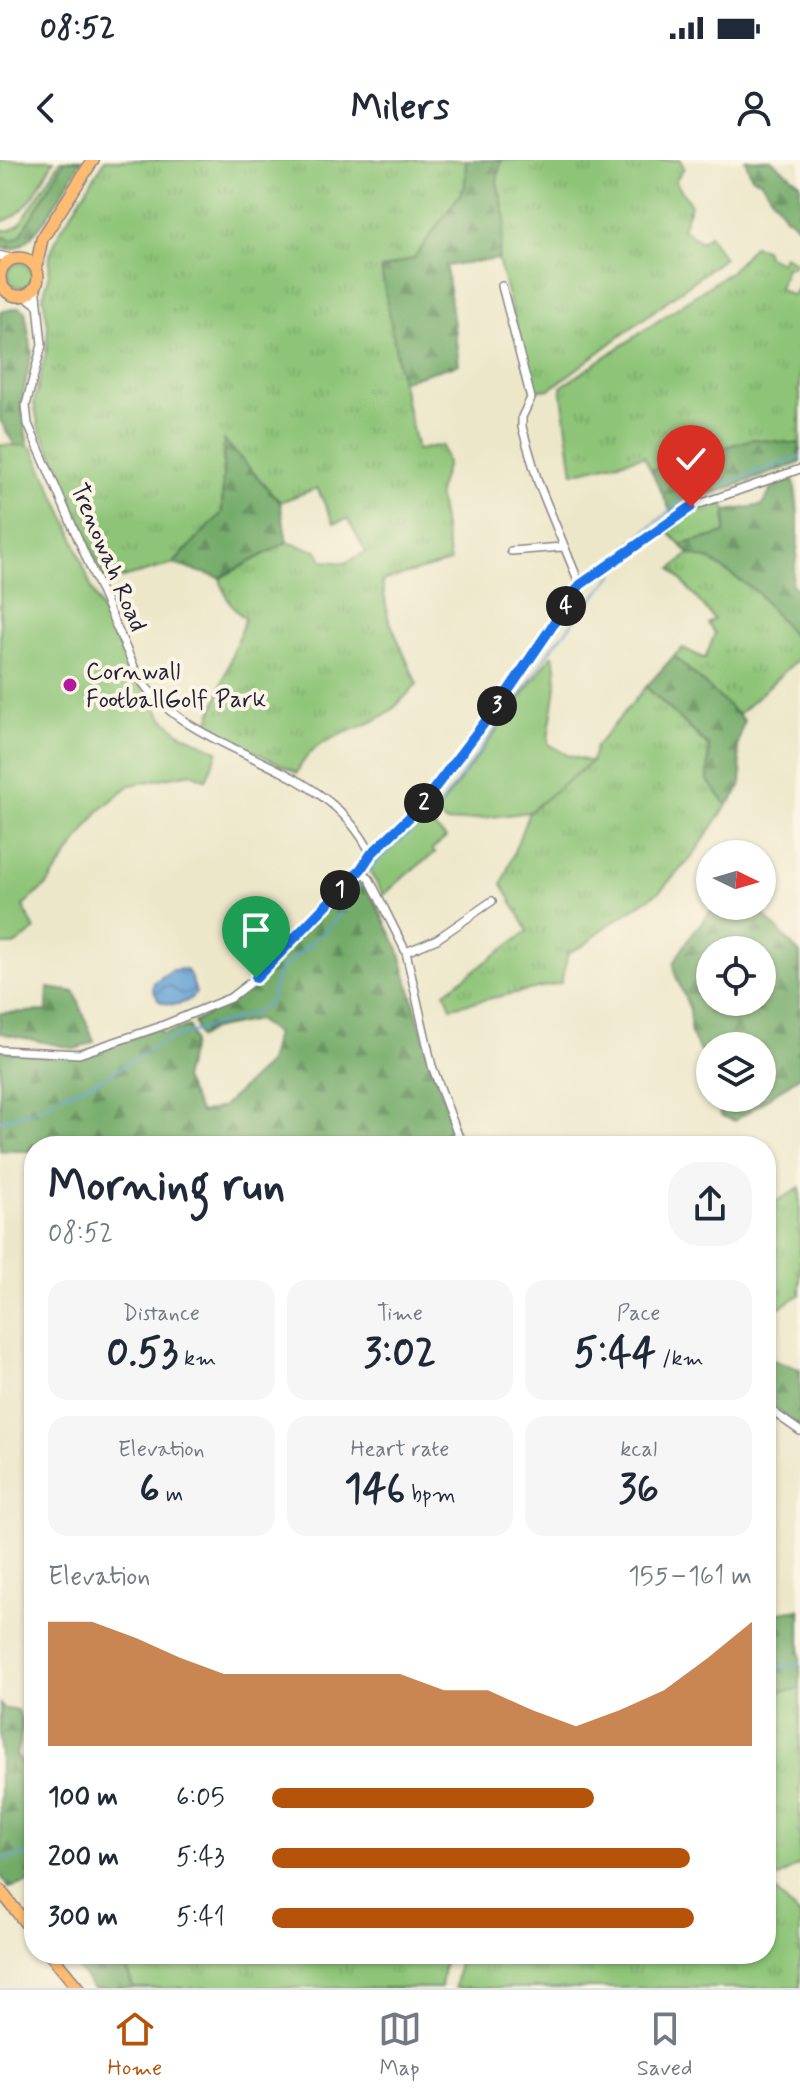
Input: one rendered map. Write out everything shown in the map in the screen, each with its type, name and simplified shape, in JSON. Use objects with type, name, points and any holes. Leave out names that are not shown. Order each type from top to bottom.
[{"type":"highway","points":[[0,301],[23,295],[36,284],[42,239],[93,160]]},
{"type":"highway","points":[[23,295],[7,291],[0,276],[5,265],[42,239]]},
{"type":"highway","points":[[14,258],[26,259],[36,268]]},
{"type":"highway","points":[[0,1890],[24,1921]]},
{"type":"highway","points":[[58,1964],[78,1988]]},
{"type":"street","points":[[0,256],[14,258]]},
{"type":"street","name":"Trenowah Road","points":[[36,284],[42,345],[26,405],[28,424],[138,676],[148,690],[190,725],[307,784],[358,829],[371,854]]},
{"type":"street","points":[[502,286],[531,398],[522,417],[522,427],[538,482],[580,585]]},
{"type":"street","points":[[23,295],[37,306]]},
{"type":"street","points":[[0,1050],[79,1054],[159,1027],[230,998],[256,978],[365,874],[371,854],[420,807],[504,697],[580,585],[691,507],[800,469]]},
{"type":"street","points":[[511,551],[562,547]]},
{"type":"street","points":[[365,874],[406,952],[432,1066],[458,1136]]},
{"type":"street","points":[[406,952],[437,939],[492,901]]},
{"type":"street","points":[[776,1414],[800,1431]]},
{"type":"green space","points":[[0,160],[54,160],[27,204],[4,221],[0,218]]},
{"type":"green space","points":[[61,160],[65,160],[21,235],[12,240],[0,236],[0,230],[10,230],[20,224]]},
{"type":"green space","points":[[65,160],[82,160],[45,220],[18,247],[9,249],[0,246],[0,236],[12,240],[21,235]]},
{"type":"green space","points":[[105,160],[466,160],[465,187],[414,258],[395,352],[417,450],[442,445],[447,463],[438,493],[450,562],[382,581],[388,617],[417,684],[378,719],[314,749],[297,773],[207,727],[245,618],[229,601],[220,578],[287,542],[317,551],[324,561],[345,563],[366,552],[348,519],[334,523],[317,488],[280,502],[224,441],[222,513],[173,564],[105,583],[59,466],[39,428],[34,403],[47,348],[48,324],[43,297],[49,276],[50,254],[59,233]]},
{"type":"green space","points":[[466,160],[501,160],[497,182],[506,219],[498,259],[446,266],[459,364],[401,381],[381,269],[414,258],[465,187]]},
{"type":"green space","points":[[501,160],[680,160],[684,168],[675,181],[691,205],[682,228],[701,242],[709,235],[724,258],[550,389],[533,391],[498,259],[506,219],[497,182]]},
{"type":"green space","points":[[745,160],[771,160],[800,183],[800,227],[785,216],[760,180],[752,177]]},
{"type":"green space","points":[[753,246],[765,249],[767,256],[780,262],[784,256],[795,262],[792,267],[786,267],[779,289],[792,296],[800,284],[800,444],[752,439],[651,470],[644,456],[573,473],[561,387],[731,271]]},
{"type":"green space","points":[[20,263],[29,266],[32,275],[29,284],[20,287],[11,284],[8,275],[11,266]]},
{"type":"green space","points":[[20,307],[25,311],[32,352],[21,404],[28,446],[15,446],[0,420],[0,312]]},
{"type":"green space","points":[[752,439],[800,444],[800,463],[706,496],[671,512],[651,470]]},
{"type":"green space","points":[[224,440],[280,502],[287,542],[220,578],[173,564],[222,513]]},
{"type":"green space","name":"Cornwall FootballGolf Park","points":[[0,445],[33,449],[70,528],[92,590],[129,668],[163,718],[180,733],[218,751],[206,780],[191,773],[130,785],[98,812],[47,885],[23,906],[35,930],[14,945],[0,945]]},
{"type":"green space","points":[[793,479],[798,531],[791,584],[800,590],[800,644],[757,592],[710,560],[689,554],[681,545],[725,533],[726,511],[763,505],[772,488]]},
{"type":"green space","points":[[722,501],[726,511],[725,533],[681,545],[667,531],[695,511]]},
{"type":"green space","points":[[689,554],[710,560],[757,592],[800,644],[800,657],[738,715],[674,656],[683,648],[705,659],[715,633],[708,624],[714,619],[672,569]]},
{"type":"green space","points":[[552,655],[556,685],[548,744],[567,755],[591,762],[529,812],[446,823],[436,813]]},
{"type":"green space","points":[[674,656],[744,720],[738,746],[741,783],[727,805],[708,781],[709,746],[646,687]]},
{"type":"green space","points":[[646,687],[709,747],[708,781],[727,805],[703,840],[696,840],[696,851],[692,857],[660,891],[601,930],[586,944],[568,953],[561,983],[451,1007],[445,992],[528,931],[502,884],[529,812],[591,762],[596,746]]},
{"type":"green space","points":[[419,814],[446,838],[432,849],[435,853],[384,895],[368,869],[371,862]]},
{"type":"green space","points":[[362,876],[399,950],[432,1066],[458,1136],[24,1136],[24,1151],[0,1151],[0,1050],[79,1054],[159,1027],[162,1034],[189,1026],[193,1042],[183,1079],[200,1113],[222,1107],[267,1065],[276,1034],[257,1020],[212,1029],[199,1038],[194,1022],[232,1001]]},
{"type":"green space","points":[[703,920],[769,920],[800,954],[800,1076],[776,1093],[776,1032],[696,1032],[696,1043],[690,1031],[690,1010],[675,974],[674,963]]},
{"type":"green space","points":[[48,988],[75,992],[94,1042],[76,1049],[0,1033],[0,1013],[47,1011]]},
{"type":"green space","points":[[720,1112],[748,1112],[735,1121],[721,1116]]},
{"type":"green space","points":[[800,1188],[800,1295],[776,1309],[776,1201]]},
{"type":"green space","points":[[776,1361],[800,1369],[800,1427],[776,1409]]},
{"type":"green space","points":[[800,1609],[800,1689],[776,1692],[776,1613]]},
{"type":"green space","points":[[800,1689],[800,1864],[776,1879],[776,1692]]},
{"type":"green space","points":[[0,1704],[4,1709],[18,1710],[23,1726],[16,1755],[24,1765],[24,1884],[9,1888],[0,1874]]},
{"type":"green space","points":[[776,1892],[800,1916],[800,1988],[455,1988],[459,1964],[776,1964]]},
{"type":"green space","points":[[74,1964],[121,1964],[133,1988],[93,1988]]},
{"type":"green space","points":[[121,1964],[445,1964],[441,1988],[133,1988],[128,1970]]},
{"type":"water","points":[[186,969],[196,993],[179,1004],[159,1001],[153,989],[154,982],[172,970]]},
{"type":"waterway","points":[[626,547],[682,501],[800,457]]},
{"type":"waterway","points":[[369,874],[393,847],[437,809],[550,650],[615,569]]},
{"type":"waterway","points":[[0,1120],[39,1109],[61,1095],[101,1079],[164,1041],[256,1012],[270,1001],[279,971],[332,924],[365,879]]},
{"type":"waterway","points":[[776,1667],[800,1664]]},
{"type":"waterway","points":[[0,1860],[24,1855]]},
{"type":"place","name":"Cornwall FootballGolf Park","points":[[70,685]]},
{"type":"route","points":[[256,978],[361,869],[371,854],[420,807],[504,697],[580,585],[691,507]]}]
